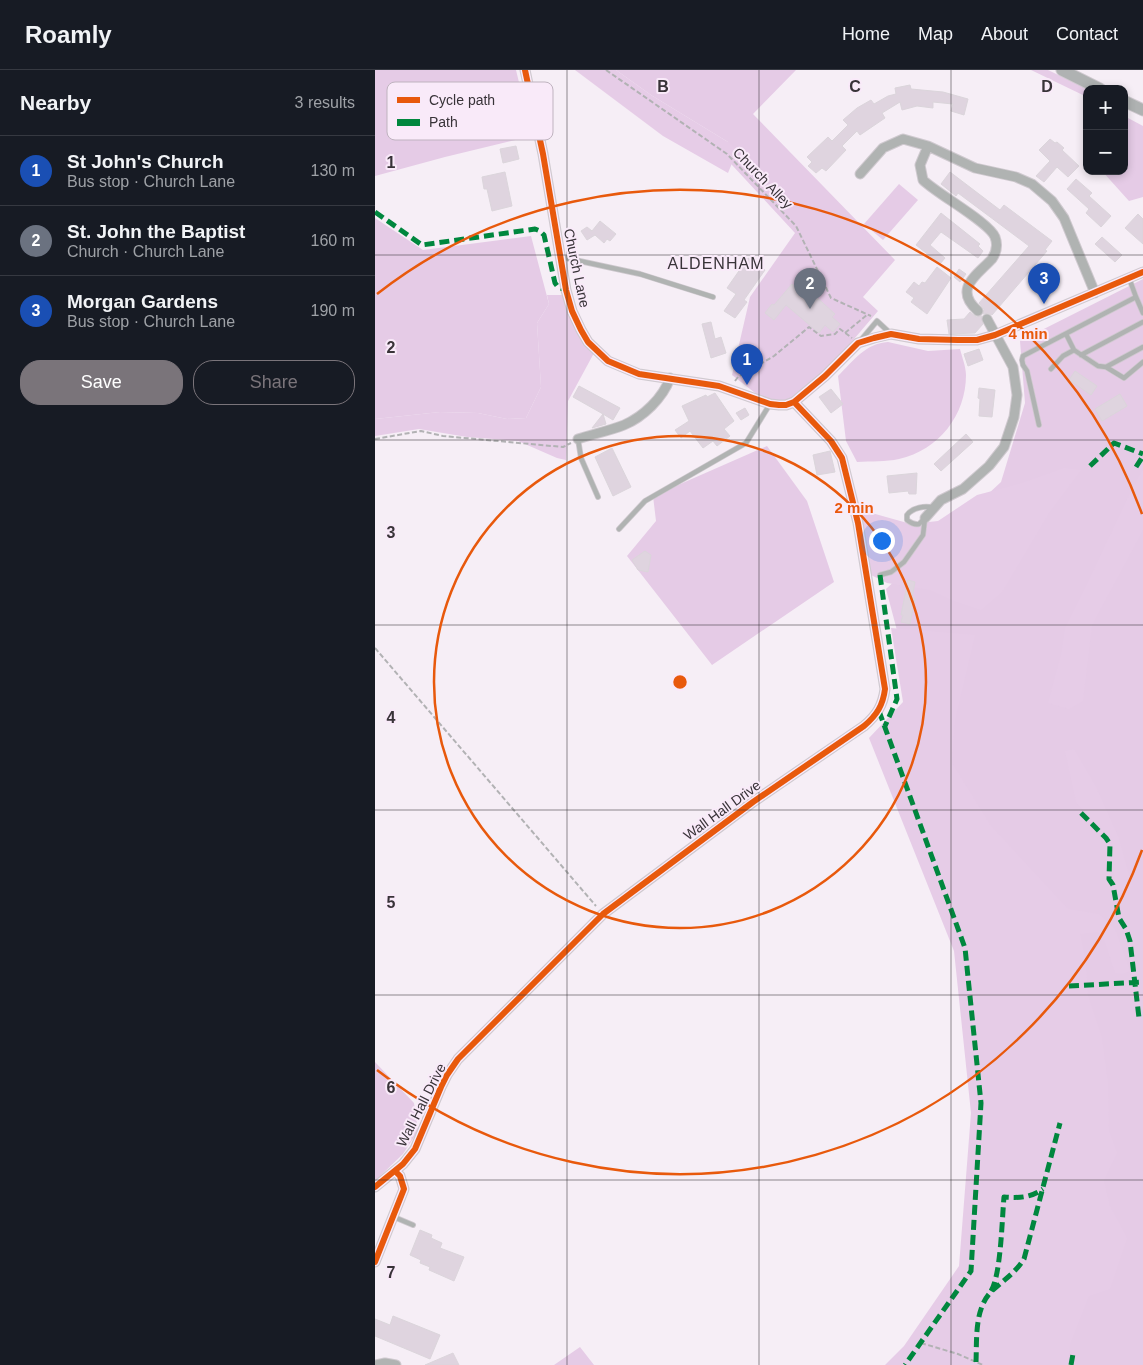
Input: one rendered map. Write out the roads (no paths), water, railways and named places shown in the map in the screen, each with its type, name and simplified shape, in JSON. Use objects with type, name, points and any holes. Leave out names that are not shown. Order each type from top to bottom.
[{"type":"main road","points":[[1062,70],[1092,85]]},
{"type":"main road","points":[[1128,103],[1143,110]]},
{"type":"street","points":[[861,174],[883,148],[903,139],[928,146],[975,168],[1016,177],[1032,184],[1056,205],[1064,218],[1095,293]]},
{"type":"street","name":"Church Lane","points":[[540,140],[566,290],[572,311],[589,342],[608,361],[639,374],[729,389],[770,404],[786,405],[794,402]]},
{"type":"street","points":[[928,146],[919,165],[923,180],[987,227],[995,238],[995,255],[970,282],[966,291],[969,302],[978,311]]},
{"type":"street","points":[[794,402],[825,376],[858,343],[891,334],[919,339],[977,340],[995,335],[1143,272]]},
{"type":"street","points":[[925,518],[941,500],[963,489],[989,466],[1003,447],[1014,417],[1017,395],[1013,367],[987,319]]},
{"type":"street","points":[[578,439],[624,425],[633,420],[648,409],[665,392],[670,378]]},
{"type":"street","name":"Wall Hall Drive","points":[[375,1187],[403,1164],[415,1149],[441,1087],[458,1059],[603,914],[753,802],[864,726],[879,711],[883,702],[885,688],[858,523],[842,458],[831,441],[794,402]]},
{"type":"street","points":[[375,1262],[404,1189],[395,1171]]},
{"type":"street","points":[[375,1364],[396,1365]]},
{"type":"lane","points":[[561,257],[640,274],[713,297]]},
{"type":"lane","points":[[1129,278],[1143,313]]},
{"type":"lane","points":[[1039,426],[1027,371],[1023,365],[1023,356],[1136,297]]},
{"type":"lane","points":[[858,343],[877,321],[891,334]]},
{"type":"lane","points":[[1081,355],[1143,322]]},
{"type":"lane","points":[[1066,334],[1074,350],[1098,366],[1106,367],[1124,378],[1143,362]]},
{"type":"lane","points":[[1106,367],[1143,347]]},
{"type":"lane","points":[[1051,369],[1063,356],[1074,350]]},
{"type":"lane","points":[[1013,367],[1023,365]]},
{"type":"lane","points":[[619,529],[645,502],[746,443],[770,404]]},
{"type":"lane","points":[[578,439],[581,458],[598,497]]},
{"type":"lane","points":[[925,518],[919,524],[916,524],[910,523],[907,520],[907,516],[913,510],[929,506],[934,508]]},
{"type":"lane","points":[[880,575],[891,572],[904,562],[923,535],[925,518]]},
{"type":"lane","points":[[394,1217],[413,1225]]},
{"type":"place","name":"Morgan Gardens","points":[[1044,304]]},
{"type":"place","name":"St. John the Baptist","points":[[810,309]]},
{"type":"place","name":"St John's Church","points":[[747,385]]},
{"type":"district","name":"ALDENHAM","points":[[716,263]]}]
